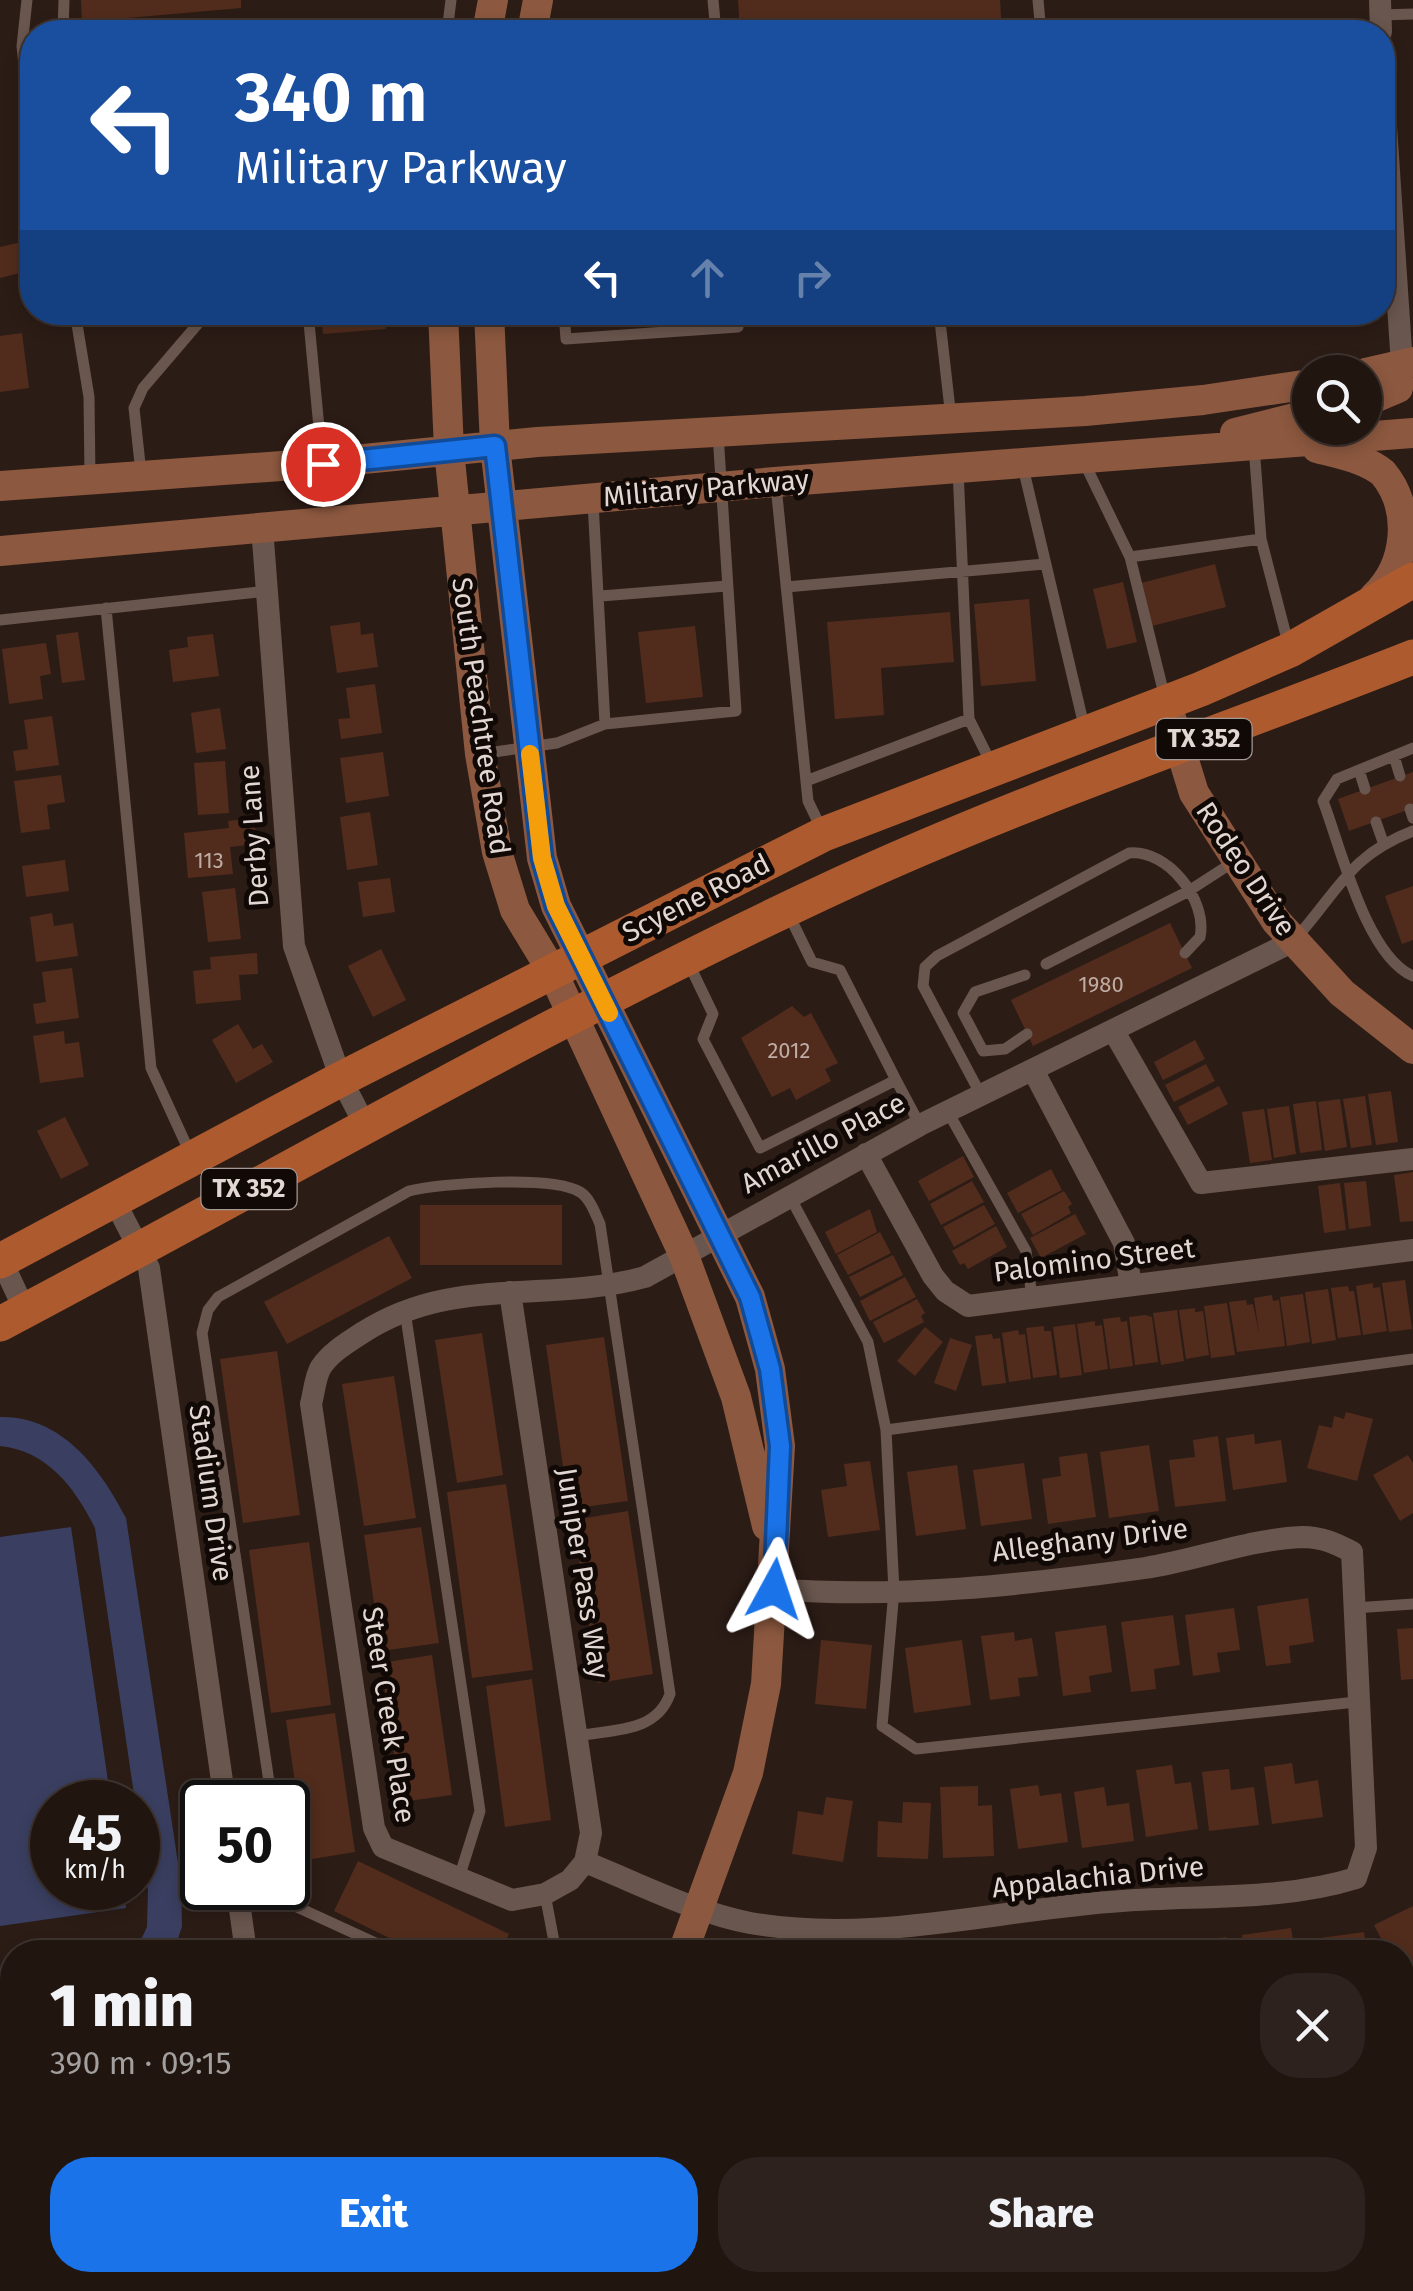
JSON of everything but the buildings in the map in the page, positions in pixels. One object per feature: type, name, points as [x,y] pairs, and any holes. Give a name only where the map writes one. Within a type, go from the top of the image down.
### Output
[{"type":"main road","name":"South Peachtree Road","points":[[444,325],[449,450],[480,754],[497,852],[514,910],[552,971],[588,1012],[720,1232],[750,1297],[770,1369],[780,1446],[766,1684],[748,1773],[688,1940]]},
{"type":"main road","name":"South Peachtree Road","points":[[490,325],[495,446],[542,858],[556,906],[583,954],[588,1012]]},
{"type":"main road","points":[[1382,369],[1408,364]]},
{"type":"main road","points":[[1382,395],[1398,388],[1408,364]]},
{"type":"main road","name":"Military Parkway","points":[[0,486],[141,473],[323,464],[495,446],[952,421],[1203,400],[1292,387]]},
{"type":"main road","points":[[952,421],[958,469]]},
{"type":"main road","points":[[1254,435],[1292,421]]},
{"type":"main road","points":[[1382,435],[1413,433]]},
{"type":"main road","points":[[1254,435],[1292,442]]},
{"type":"main road","name":"Military Parkway","points":[[0,550],[720,486],[1084,461],[1189,449],[1254,435]]},
{"type":"main road","points":[[1304,445],[1364,462],[1383,473],[1403,502],[1408,520],[1402,564],[1356,614]]},
{"type":"main road","name":"Scyene Road","points":[[0,1260],[341,1079],[824,834],[1290,650],[1413,580]]},
{"type":"main road","name":"Scyene Road","points":[[13,1318],[366,1127],[786,910],[994,819],[1413,658]]},
{"type":"main road","name":"Rodeo Drive","points":[[1166,702],[1194,793],[1234,860],[1294,940],[1342,993],[1413,1049]]},
{"type":"main road","points":[[588,1012],[736,1397],[774,1579]]},
{"type":"street","points":[[1395,216],[1408,364]]},
{"type":"street","name":"Derby Lane","points":[[262,527],[294,946],[341,1079],[366,1127]]},
{"type":"street","name":"Amarillo Place","points":[[319,1370],[334,1351],[404,1311],[442,1296],[610,1286],[646,1277],[720,1232],[920,1125],[1294,940]]},
{"type":"street","points":[[1113,1030],[1201,1183],[1413,1159]]},
{"type":"street","points":[[1033,1070],[1124,1243],[1131,1285]]},
{"type":"street","name":"Palomino Street","points":[[866,1154],[945,1292],[968,1306],[1413,1250]]},
{"type":"street","name":"Stadium Drive","points":[[114,1200],[149,1268],[222,1780]]},
{"type":"street","points":[[0,1260],[13,1318]]},
{"type":"street","name":"Juniper Pass Way","points":[[510,1292],[592,1833],[585,1862]]},
{"type":"street","name":"Steer Creek Place","points":[[319,1370],[311,1404],[374,1828],[383,1846],[512,1900],[544,1894]]},
{"type":"street","name":"Alleghany Drive","points":[[774,1579],[834,1594],[894,1591],[1147,1568],[1300,1537],[1327,1539],[1352,1552],[1354,1608]]},
{"type":"street","name":"Appalachia Drive","points":[[585,1862],[702,1909],[749,1922],[813,1929],[918,1927],[1116,1901],[1322,1889],[1356,1878],[1366,1848],[1354,1608]]},
{"type":"street","points":[[544,1894],[570,1880],[585,1862]]},
{"type":"street","points":[[240,1910],[244,1940]]},
{"type":"lane","points":[[1381,16],[1413,14]]},
{"type":"lane","points":[[78,325],[89,397],[90,477]]},
{"type":"lane","points":[[141,473],[134,408],[143,388],[197,325]]},
{"type":"lane","points":[[309,325],[323,464]]},
{"type":"lane","points":[[565,325],[566,339],[738,325]]},
{"type":"lane","points":[[941,325],[952,421]]},
{"type":"lane","points":[[480,754],[556,743],[605,724],[736,712],[718,434]]},
{"type":"lane","points":[[1254,435],[1261,539],[1290,650]]},
{"type":"lane","points":[[1084,461],[1130,557],[1166,702]]},
{"type":"lane","points":[[1022,465],[1085,730]]},
{"type":"lane","points":[[958,469],[963,502],[961,574],[969,718],[992,766]]},
{"type":"lane","points":[[775,482],[808,801],[824,834]]},
{"type":"lane","points":[[592,498],[605,724]]},
{"type":"lane","points":[[1130,557],[1261,539]]},
{"type":"lane","points":[[786,587],[1045,564]]},
{"type":"lane","points":[[600,596],[727,586]]},
{"type":"lane","points":[[0,620],[268,591]]},
{"type":"lane","points":[[106,608],[151,1068],[192,1158]]},
{"type":"lane","points":[[806,780],[969,718]]},
{"type":"lane","points":[[1413,748],[1337,779],[1323,801],[1370,928],[1392,964],[1413,976]]},
{"type":"lane","points":[[1394,756],[1400,776]]},
{"type":"lane","points":[[1359,770],[1366,789]]},
{"type":"lane","points":[[1376,822],[1383,842]]},
{"type":"lane","points":[[1294,940],[1330,899],[1348,868],[1383,842],[1413,831]]},
{"type":"lane","points":[[980,1095],[923,986],[925,968],[938,956],[1130,853],[1147,851],[1169,865],[1200,911],[1202,926],[1194,947],[1184,953]]},
{"type":"lane","points":[[1046,964],[1187,892],[1234,860]]},
{"type":"lane","points":[[786,910],[812,962],[840,970],[920,1125]]},
{"type":"lane","points":[[688,960],[713,1014],[702,1039],[760,1148],[896,1080]]},
{"type":"lane","points":[[1025,975],[974,992],[963,1013],[983,1051],[993,1054],[1027,1034]]},
{"type":"lane","points":[[948,1112],[1026,1252],[1032,1298]]},
{"type":"lane","points":[[269,1780],[202,1333],[208,1310],[218,1297],[409,1191],[440,1183],[566,1184],[585,1194],[600,1224],[670,1694],[663,1713],[652,1723],[577,1736]]},
{"type":"lane","points":[[789,1195],[868,1342],[886,1430],[894,1591],[893,1644],[882,1726],[916,1749],[1356,1702]]},
{"type":"lane","points":[[404,1311],[480,1810],[459,1878]]},
{"type":"lane","points":[[886,1430],[1413,1360]]},
{"type":"lane","points":[[1354,1608],[1413,1604]]},
{"type":"lane","points":[[544,1894],[554,1940]]},
{"type":"lane","points":[[304,1910],[369,1940]]},
{"type":"lane","points":[[808,1940],[813,1929]]},
{"type":"shaded area","points":[[0,1417],[42,1425],[60,1435],[91,1464],[126,1518],[180,1876],[182,1926],[178,1940],[141,1940],[147,1927],[147,1910],[160,1910],[160,1780],[132,1780],[95,1528],[58,1474],[17,1449],[0,1446]]},
{"type":"shaded area","points":[[71,1527],[108,1780],[30,1780],[30,1910],[112,1910],[0,1926],[0,1537]]},
{"type":"slow traffic","points":[[530,754],[542,858],[556,906],[609,1013]]},
{"type":"route","points":[[323,464],[495,446],[542,858],[556,906],[750,1297],[770,1369],[780,1446],[774,1589]]}]
